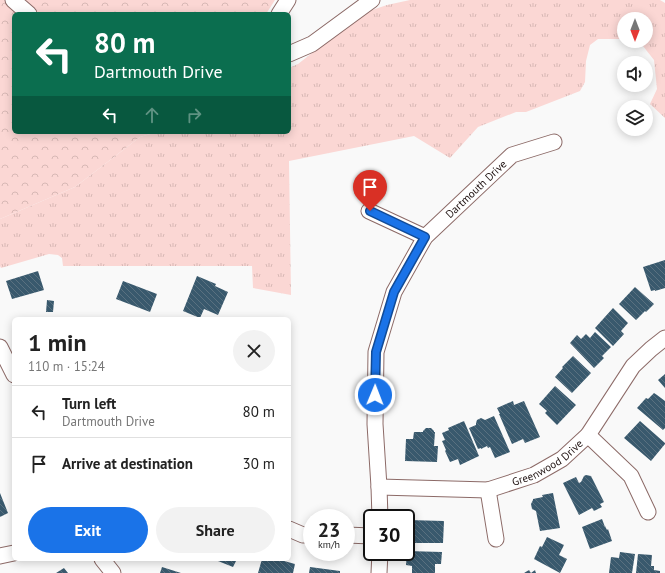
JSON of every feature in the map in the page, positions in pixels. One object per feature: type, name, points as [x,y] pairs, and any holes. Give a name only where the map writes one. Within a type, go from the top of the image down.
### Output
[{"type":"street","points":[[13,0],[28,12]]},
{"type":"street","points":[[280,12],[288,0]]},
{"type":"street","points":[[291,52],[312,44],[372,0]]},
{"type":"street","name":"Dartmouth Drive","points":[[380,509],[375,424],[376,352],[394,292],[425,237],[512,155],[554,142]]},
{"type":"street","points":[[370,211],[425,237]]},
{"type":"street","name":"Greenwood Drive","points":[[379,487],[488,490],[540,472],[562,459],[588,435],[633,366],[665,338]]},
{"type":"street","points":[[0,347],[12,371]]},
{"type":"street","points":[[588,435],[631,476],[648,512]]},
{"type":"street","points":[[488,490],[496,539]]},
{"type":"street","points":[[291,529],[303,535]]},
{"type":"street","points":[[0,556],[12,553]]},
{"type":"street","points":[[104,561],[113,573]]},
{"type":"street","points":[[379,573],[380,561]]},
{"type":"green space","points":[[0,0],[275,0],[267,12],[12,12],[12,134],[150,134],[140,137],[75,187],[0,219]]},
{"type":"green space","points":[[410,0],[660,0],[665,3],[665,118],[653,107],[652,100],[657,89],[654,60],[653,56],[651,56],[645,48],[653,48],[653,12],[617,12],[617,39],[598,39],[590,45],[586,61],[585,82],[580,91],[526,112],[516,112],[478,127],[450,158],[414,136],[289,161],[291,295],[253,288],[252,266],[63,266],[62,258],[58,255],[49,254],[1,268],[0,219],[75,187],[140,137],[150,134],[291,134],[291,67],[298,64],[357,18],[372,10]]},
{"type":"building","points":[[665,260],[665,288],[651,291],[643,267]]},
{"type":"building","points":[[38,271],[44,290],[12,299],[6,281]]},
{"type":"building","points":[[197,276],[216,284],[215,286],[228,292],[218,315],[204,309],[200,317],[183,311]]},
{"type":"building","points":[[123,281],[157,294],[150,312],[116,299]]},
{"type":"building","points":[[635,287],[654,304],[636,320],[619,304]]},
{"type":"building","points":[[47,300],[54,301],[53,312],[46,312]]},
{"type":"building","points":[[613,308],[628,323],[621,331],[624,334],[613,346],[595,328]]},
{"type":"building","points":[[595,332],[611,347],[602,356],[604,358],[594,368],[570,343],[577,335],[581,339],[586,334],[590,338]]},
{"type":"building","points":[[573,356],[591,373],[572,393],[555,377]]},
{"type":"building","points":[[665,374],[665,388],[658,380]]},
{"type":"building","points":[[555,386],[576,405],[557,425],[545,413],[547,411],[539,404]]},
{"type":"building","points":[[654,393],[665,401],[665,428],[663,430],[637,408],[646,398],[648,399]]},
{"type":"building","points":[[513,401],[514,405],[524,401],[540,437],[525,443],[523,439],[512,444],[497,408]]},
{"type":"building","points":[[494,416],[510,452],[495,458],[490,447],[488,448],[487,446],[478,449],[469,428],[476,425],[477,420],[481,418],[485,420]]},
{"type":"building","points":[[464,421],[479,456],[460,465],[458,459],[450,462],[442,441],[445,440],[442,433],[449,430],[448,428]]},
{"type":"building","points":[[640,421],[665,443],[651,461],[624,438]]},
{"type":"building","points":[[426,428],[431,428],[435,432],[434,446],[438,446],[437,462],[405,461],[406,439],[413,439],[414,432],[423,432]]},
{"type":"building","points":[[586,475],[591,476],[604,502],[600,504],[602,507],[594,511],[592,508],[579,515],[563,483],[576,477],[579,483]]},
{"type":"building","points":[[0,493],[8,513],[0,517]]},
{"type":"building","points":[[553,493],[560,528],[540,531],[536,511],[532,509],[531,504],[533,499],[543,497],[542,495]]},
{"type":"building","points":[[602,519],[605,527],[607,530],[608,529],[612,541],[590,549],[582,527]]},
{"type":"building","points":[[415,520],[444,521],[443,543],[415,543]]},
{"type":"building","points":[[547,537],[564,545],[559,555],[567,559],[560,573],[534,559],[540,546],[542,547]]},
{"type":"building","points":[[415,551],[442,552],[441,564],[435,564],[435,573],[412,573],[412,566],[406,565],[406,561],[415,561]]},
{"type":"building","points":[[620,552],[635,554],[632,573],[609,573],[611,557],[619,558]]},
{"type":"building","points":[[638,554],[652,555],[651,566],[654,566],[654,570],[660,571],[660,573],[636,573]]},
{"type":"building","points":[[218,561],[236,561],[233,567]]},
{"type":"building","points":[[261,561],[284,561],[295,564],[293,573],[258,573]]},
{"type":"building","points":[[162,567],[181,573],[160,573]]},
{"type":"building","points":[[310,567],[340,571],[340,573],[309,573]]},
{"type":"building","points":[[64,568],[68,573],[56,573]]},
{"type":"building","points":[[529,570],[531,573],[524,573]]},
{"type":"route","points":[[370,211],[425,237],[394,292],[376,352],[375,395]]}]
